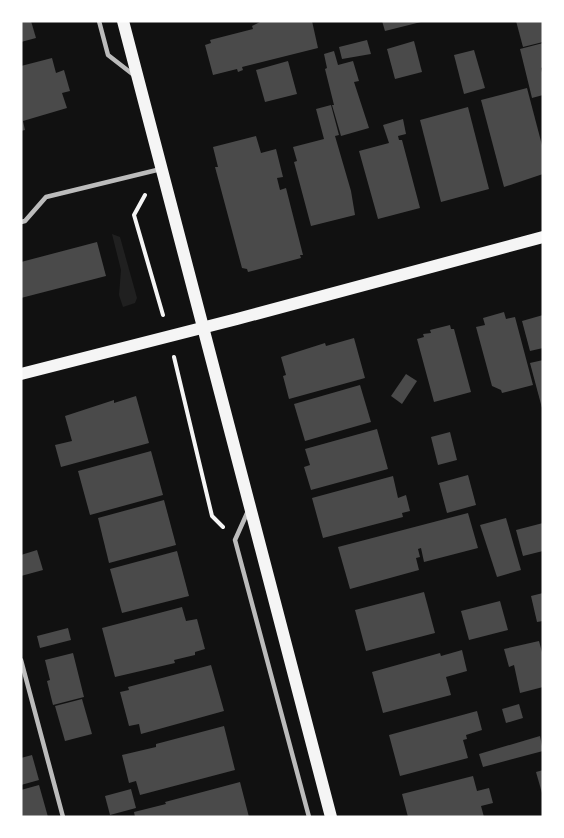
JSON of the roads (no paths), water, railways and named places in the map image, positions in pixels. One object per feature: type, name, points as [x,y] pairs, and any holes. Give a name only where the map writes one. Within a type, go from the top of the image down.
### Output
[{"type":"main road","points":[[123,21],[331,817]]},
{"type":"main road","points":[[21,374],[543,237]]},
{"type":"lane","points":[[99,21],[108,55],[138,78]]},
{"type":"lane","points":[[21,222],[26,221],[46,197],[161,169]]},
{"type":"lane","points":[[250,507],[236,540],[309,817]]},
{"type":"lane","points":[[21,660],[63,817]]}]
